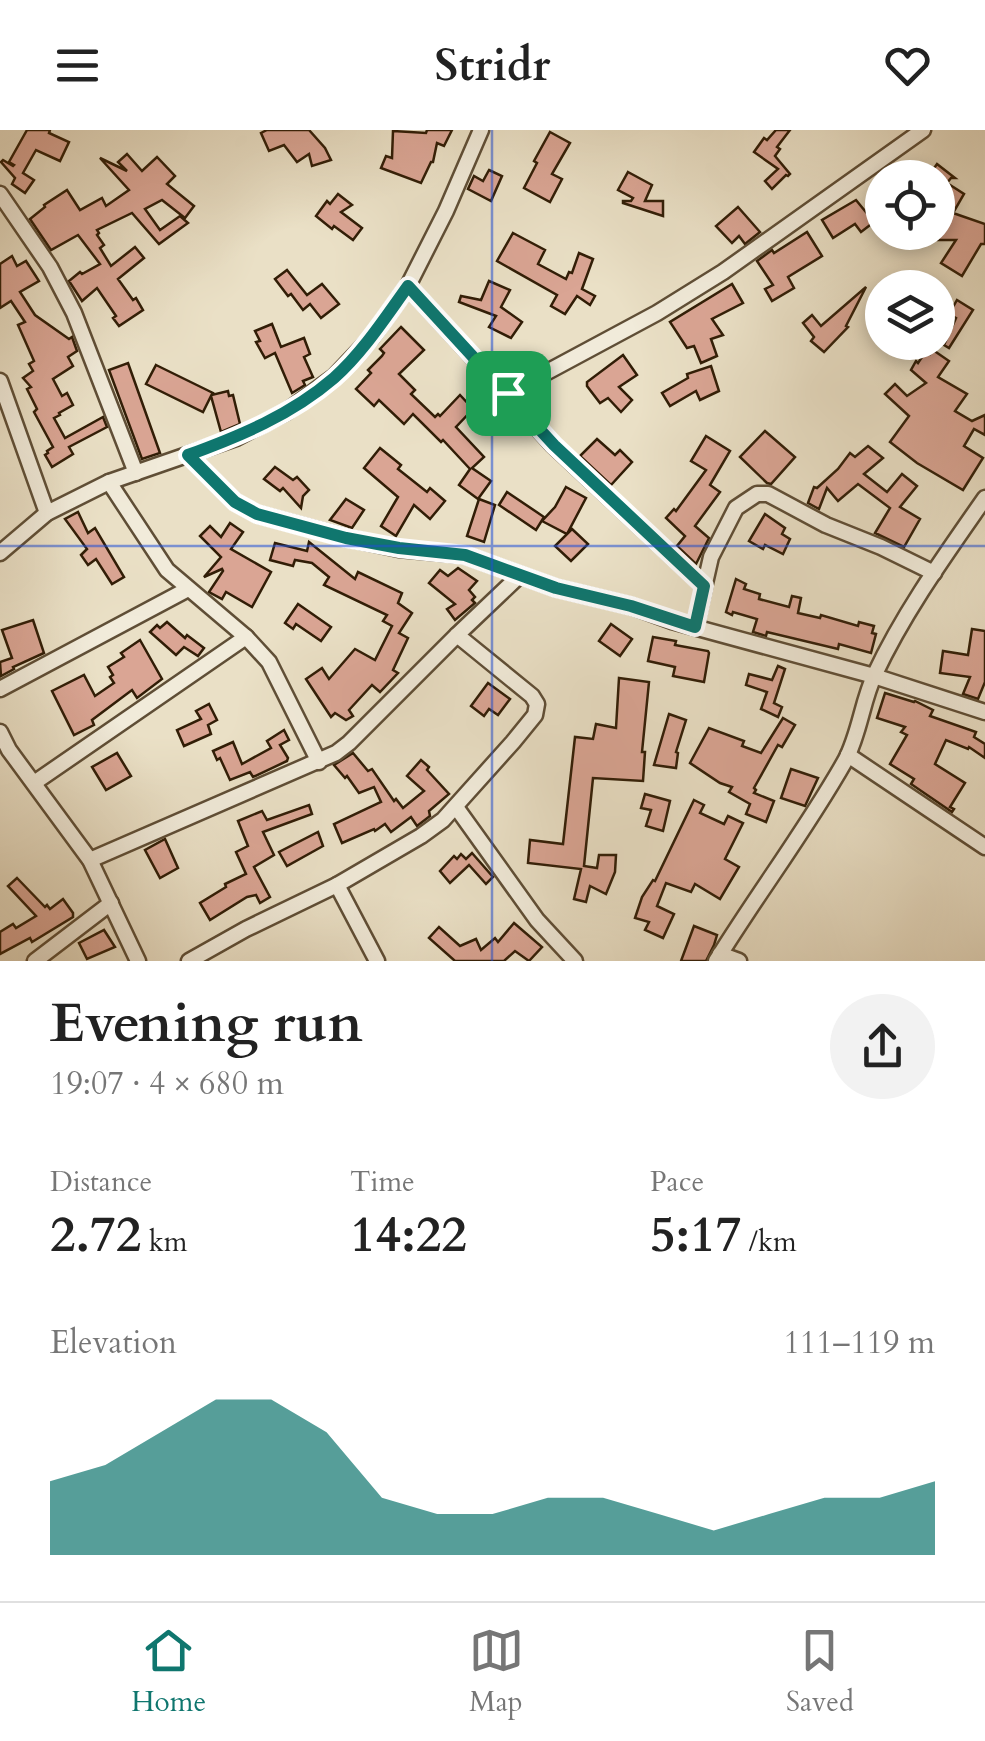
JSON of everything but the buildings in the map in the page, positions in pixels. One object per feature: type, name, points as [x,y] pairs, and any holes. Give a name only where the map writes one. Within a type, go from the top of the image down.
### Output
[{"type":"street","points":[[0,553],[47,513],[109,482],[236,438],[286,412],[334,378],[371,338],[408,286],[446,212],[480,130]]},
{"type":"street","points":[[508,393],[723,272],[923,130]]},
{"type":"street","points":[[0,194],[50,267],[74,312],[136,473]]},
{"type":"street","points":[[408,286],[554,445],[704,586]]},
{"type":"street","points":[[0,381],[47,513]]},
{"type":"street","points":[[188,455],[235,502],[257,514],[346,538],[465,555],[556,588],[874,676],[985,712]]},
{"type":"street","points":[[109,482],[160,562],[246,637],[268,662],[318,762]]},
{"type":"street","points":[[695,627],[711,558],[736,508],[757,494],[768,494],[826,525],[934,573]]},
{"type":"street","points":[[738,961],[718,958],[827,792],[848,755],[874,676],[934,573],[985,498]]},
{"type":"street","points":[[90,860],[318,762],[349,743],[519,576]]},
{"type":"street","points":[[0,688],[188,588]]},
{"type":"street","points":[[189,961],[337,885],[444,820],[535,714],[537,704],[532,696],[457,636]]},
{"type":"street","points":[[34,783],[246,637]]},
{"type":"street","points":[[0,732],[90,860],[138,961]]},
{"type":"street","points":[[848,755],[985,847]]},
{"type":"street","points":[[456,807],[537,920],[575,961]]},
{"type":"street","points":[[337,885],[377,961]]},
{"type":"street","points":[[35,961],[111,903]]},
{"type":"route","points":[[408,286],[508,393],[554,445],[704,586],[695,627],[556,588],[465,555],[346,538],[257,514],[235,502],[188,455],[236,438],[286,412],[334,378],[371,338],[408,286]]}]
